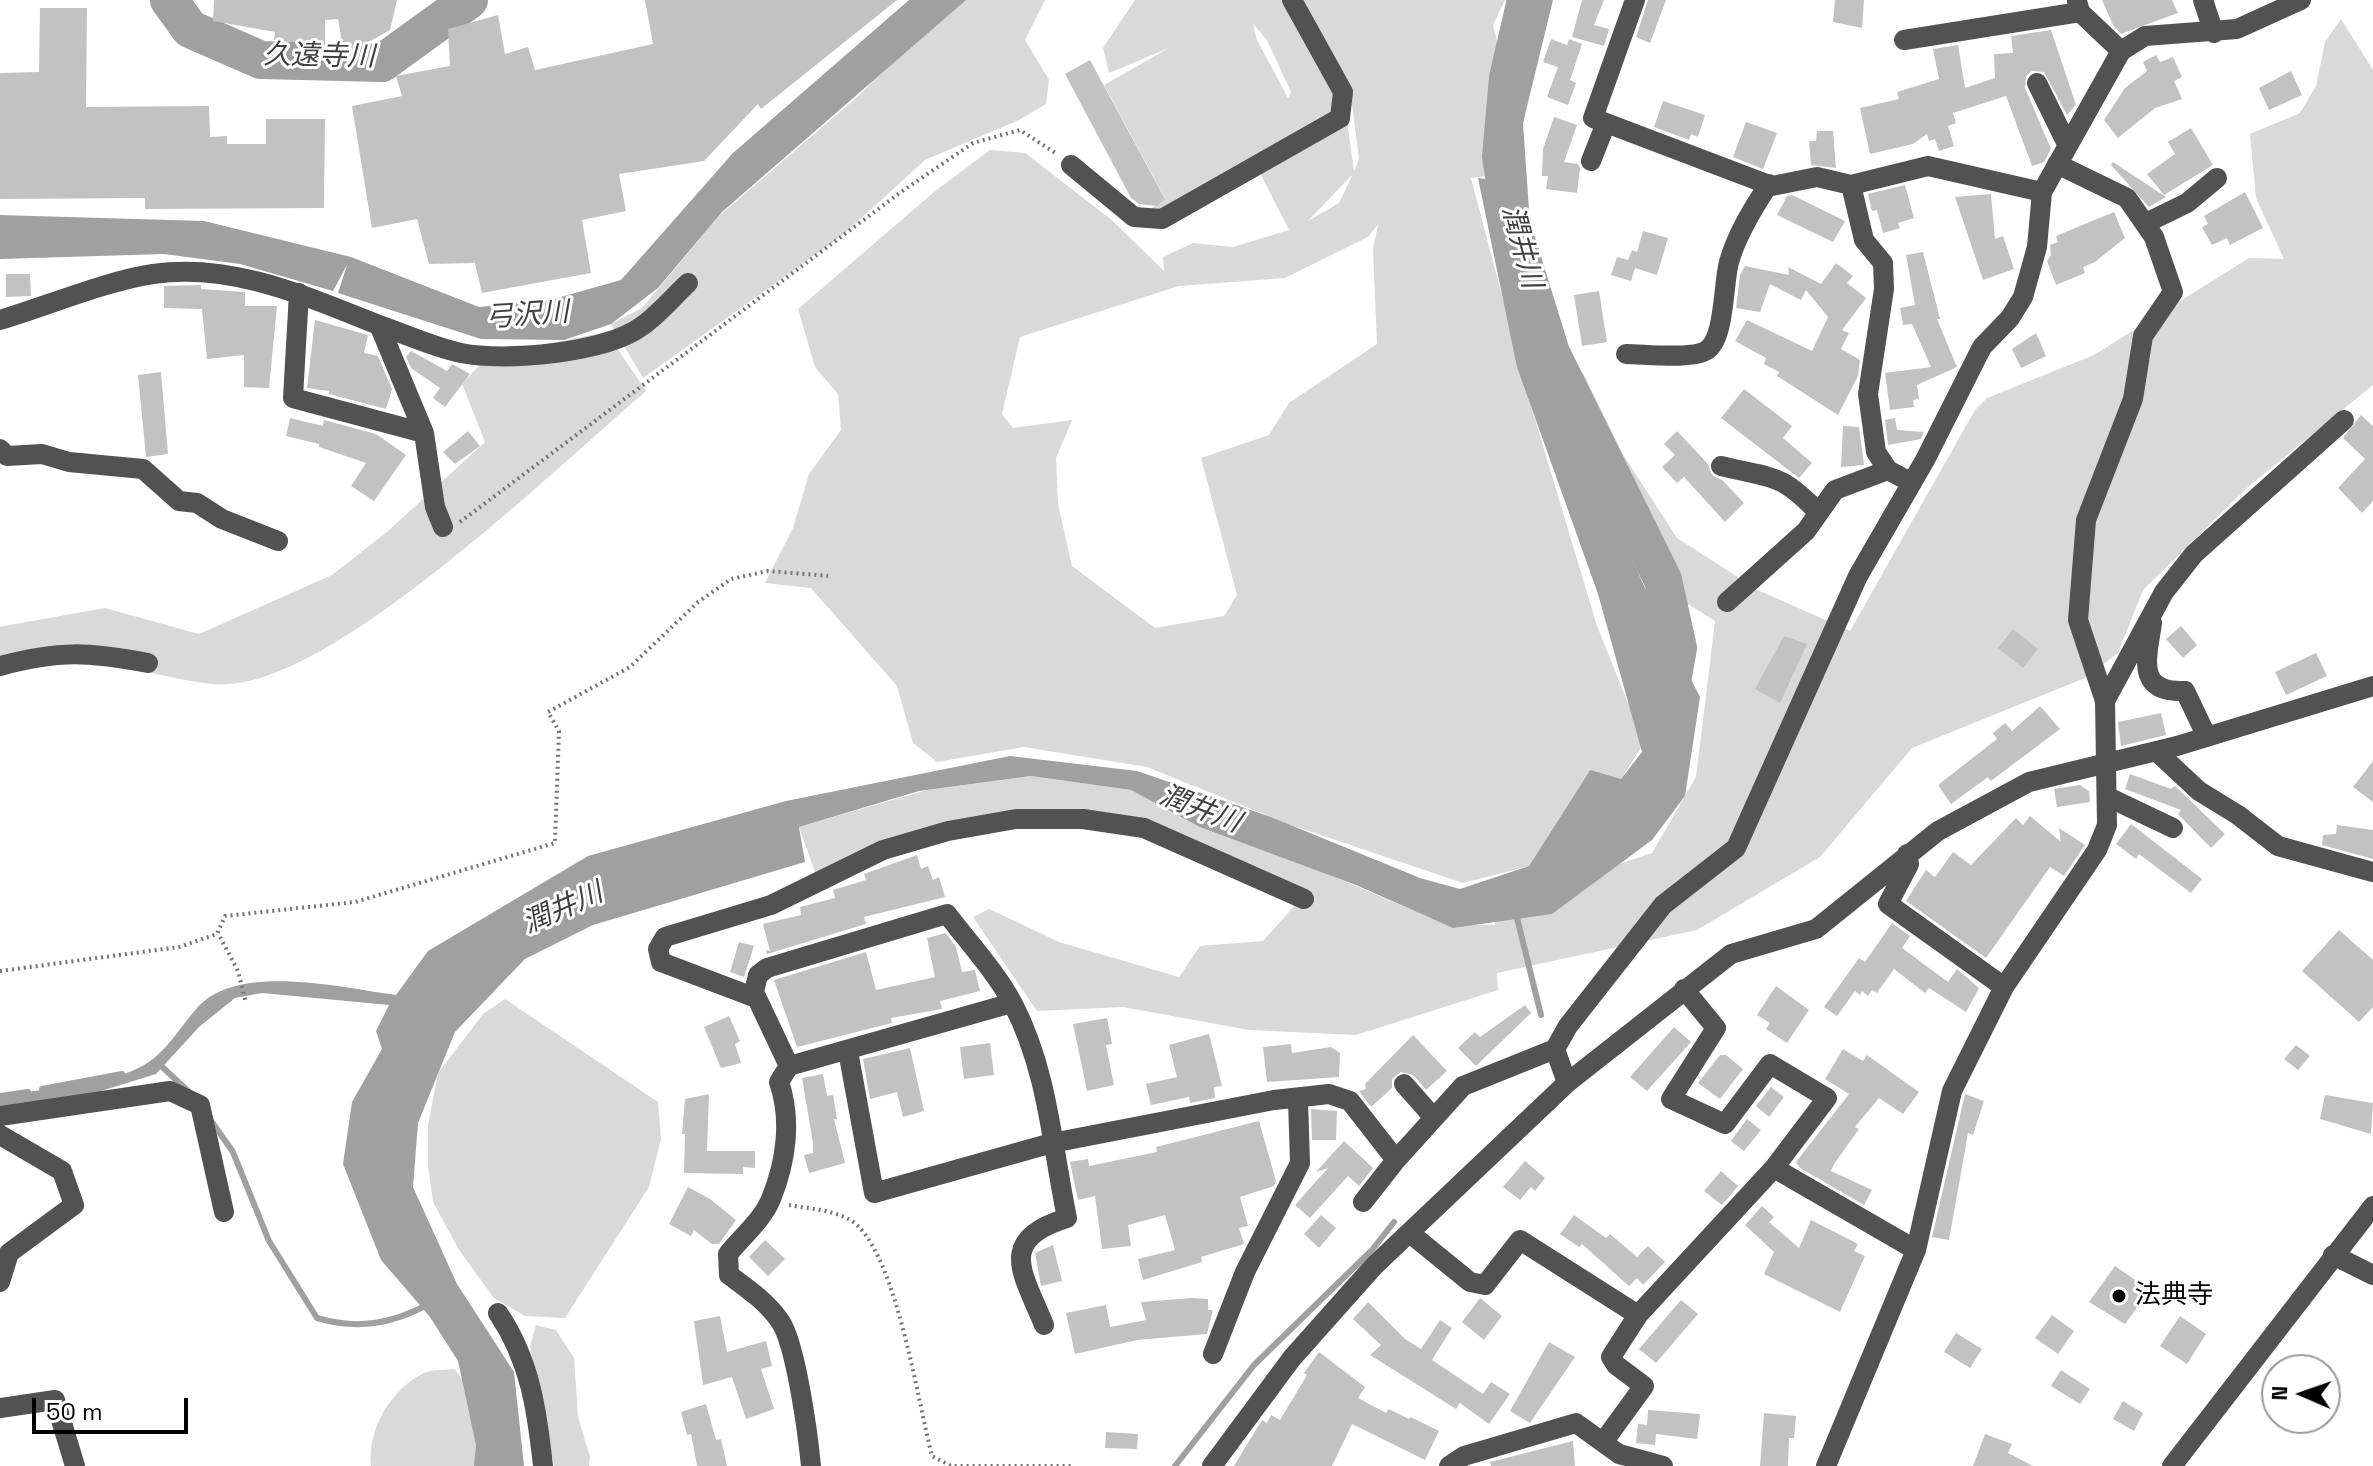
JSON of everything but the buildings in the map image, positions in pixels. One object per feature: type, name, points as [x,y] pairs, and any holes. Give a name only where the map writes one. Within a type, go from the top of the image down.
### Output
[{"type":"street","points":[[1071,165],[1134,217],[1162,219],[1340,118],[1343,92],[1292,0]]},
{"type":"street","points":[[1635,0],[1593,118],[1769,184],[1817,177],[1851,185],[1928,166],[2042,192]]},
{"type":"street","points":[[2203,0],[2214,33]]},
{"type":"street","points":[[1363,1202],[1396,1160],[1463,1086],[1555,1049],[1568,1026],[1663,905],[1736,848],[1858,576],[1912,483],[1982,347],[2010,318],[2023,297],[2037,247],[2042,192],[2121,51],[2145,36],[2237,29],[2301,0]]},
{"type":"street","points":[[1904,40],[2078,6],[2121,51]]},
{"type":"street","points":[[2037,83],[2068,146]]},
{"type":"street","points":[[1591,161],[1606,123]]},
{"type":"street","points":[[2057,164],[2127,198],[2146,223],[2173,292],[2143,336],[2133,399],[2086,520],[2078,620],[2105,701]]},
{"type":"street","points":[[2146,223],[2187,203],[2217,178]]},
{"type":"street","points":[[1626,354],[1694,355],[1717,341],[1729,262],[1739,236],[1769,184]]},
{"type":"street","points":[[1851,185],[1864,240],[1883,263],[1884,289],[1868,394],[1876,452],[1888,470],[1912,483]]},
{"type":"street","points":[[0,320],[151,274],[183,271],[236,276],[299,293],[461,353],[488,356],[567,349],[616,340],[642,326],[688,283]]},
{"type":"street","points":[[299,293],[293,398],[424,433]]},
{"type":"street","points":[[379,325],[424,433],[435,507],[443,527]]},
{"type":"street","points":[[1826,1466],[1916,1250],[1952,1091],[2004,987],[2097,850],[2107,825],[2105,701],[2164,592],[2194,554],[2344,420]]},
{"type":"street","points":[[0,449],[7,456],[42,454],[69,462],[143,469],[179,501],[197,503],[222,519],[278,541]]},
{"type":"street","points":[[1721,466],[1768,474],[1792,485],[1819,513]]},
{"type":"street","points":[[1727,602],[1806,531],[1835,490],[1888,470]]},
{"type":"street","points":[[2153,611],[2146,670],[2153,684],[2167,692],[2185,691],[2207,737]]},
{"type":"street","points":[[0,666],[64,652],[92,653],[148,663]]},
{"type":"street","points":[[1212,1466],[1292,1358],[1374,1266],[1567,1083],[1731,954],[1816,929],[1938,831],[2029,782],[2207,737],[2373,686]]},
{"type":"street","points":[[2156,751],[2199,791],[2238,815],[2278,846],[2373,872]]},
{"type":"street","points":[[2108,797],[2173,828]]},
{"type":"street","points":[[756,998],[661,962],[658,949],[665,937],[771,905],[883,850],[948,831],[1016,819],[1083,819],[1144,828],[1304,899]]},
{"type":"street","points":[[1907,854],[1909,864],[1888,904],[2004,987]]},
{"type":"street","points":[[789,1066],[756,998],[754,992],[758,975],[767,968],[947,914],[1012,1003],[1037,1062],[1052,1123],[1052,1143],[1067,1218],[1039,1227],[1023,1245],[1019,1264],[1044,1325]]},
{"type":"street","points":[[1604,1441],[1644,1386],[1616,1365],[1611,1357],[1638,1315],[1774,1168],[1827,1098],[1770,1064],[1725,1124],[1671,1099],[1716,1028],[1684,989]]},
{"type":"street","points":[[811,1466],[807,1421],[782,1323],[762,1300],[729,1275],[728,1254],[770,1201],[786,1141],[788,1109],[779,1082],[789,1066],[1012,1003]]},
{"type":"street","points":[[1555,1049],[1567,1083]]},
{"type":"street","points":[[848,1051],[874,1193],[1052,1143],[1274,1100],[1298,1100],[1329,1094],[1350,1101],[1396,1160]]},
{"type":"street","points":[[1404,1084],[1434,1118]]},
{"type":"street","points":[[0,1116],[170,1091],[200,1105],[224,1212]]},
{"type":"street","points":[[1213,1354],[1245,1272],[1300,1163],[1298,1100]]},
{"type":"street","points":[[0,1135],[62,1171],[74,1205],[9,1253],[0,1282]]},
{"type":"street","points":[[1774,1168],[1916,1250]]},
{"type":"street","points":[[2172,1466],[2373,1206]]},
{"type":"street","points":[[1411,1234],[1470,1282],[1485,1285],[1520,1240],[1638,1315]]},
{"type":"street","points":[[2333,1255],[2373,1275]]},
{"type":"street","points":[[498,1313],[516,1338],[531,1379],[543,1466]]},
{"type":"street","points":[[0,1408],[55,1400],[75,1466]]},
{"type":"street","points":[[1449,1466],[1464,1456],[1576,1423],[1619,1454],[1663,1466]]},
{"type":"path","points":[[443,527],[451,528],[889,200],[973,143],[1020,130],[1043,142],[1071,165]]},
{"type":"path","points":[[0,971],[179,947],[217,934],[225,916],[355,902],[555,843],[559,731],[548,712],[630,667],[698,602],[731,579],[768,571],[828,576]]},
{"type":"path","points":[[220,937],[239,977],[246,1003]]},
{"type":"path","points":[[770,1201],[834,1214],[857,1225],[885,1267],[932,1456],[951,1466],[1073,1466]]},
{"type":"shaded area","points":[[957,0],[1045,0],[1025,40],[1049,80],[1046,104],[1019,120],[925,160],[844,234],[643,378],[611,324],[642,308],[719,216],[856,98]]},
{"type":"shaded area","points":[[1135,0],[1505,0],[1493,25],[1505,72],[1503,174],[1471,178],[1531,406],[1597,626],[1644,743],[1621,779],[1589,771],[1529,866],[1463,883],[1291,825],[1147,767],[1024,747],[937,762],[913,743],[897,686],[811,588],[765,583],[793,528],[809,474],[841,430],[838,394],[815,367],[798,309],[934,192],[990,150],[1025,153],[1113,221],[1164,271],[1163,257],[1193,243],[1233,247],[1289,230],[1253,159],[1210,202],[1141,217],[1165,198],[1104,85],[1169,48],[1109,73],[1103,48]],"holes":[[[1253,24],[1267,40],[1291,92],[1288,98],[1257,40]],[[1351,96],[1359,159],[1354,171],[1344,99]],[[1351,176],[1339,203],[1308,221]],[[1378,224],[1373,250],[1377,344],[1289,403],[1269,435],[1201,458],[1237,595],[1224,616],[1155,628],[1072,566],[1058,504],[1056,458],[1072,420],[1013,428],[1002,414],[1020,337],[1179,286],[1285,278],[1368,237]]]},
{"type":"shaded area","points":[[2341,19],[2373,70],[2373,385],[2248,487],[2143,590],[2118,653],[2085,678],[1912,748],[1820,857],[1697,930],[1497,973],[1498,990],[1356,1035],[1249,1030],[1123,1007],[1037,1011],[973,917],[989,909],[1059,942],[1179,977],[1200,946],[1263,941],[1297,903],[1163,828],[1031,811],[816,875],[799,827],[927,790],[1031,776],[1131,790],[1447,925],[1495,925],[1494,906],[1652,853],[1696,777],[1715,621],[1627,566],[1533,377],[1555,333],[1584,375],[1622,453],[1677,538],[1758,590],[1850,631],[1975,410],[1987,398],[2094,355],[2249,258],[2284,259],[2256,198],[2250,134],[2300,113],[2316,86],[2325,42]]},
{"type":"shaded area","points":[[606,332],[646,391],[446,564],[386,609],[328,646],[275,673],[229,684],[197,682],[109,667],[0,659],[0,627],[105,608],[199,634],[332,575],[387,532],[485,442],[462,384],[488,356]]},
{"type":"shaded area","points":[[505,999],[658,1102],[661,1139],[649,1187],[565,1318],[525,1316],[494,1298],[459,1250],[433,1202],[428,1166],[428,1125],[438,1073],[483,1014]]},
{"type":"shaded area","points":[[536,1325],[556,1330],[574,1358],[578,1417],[590,1457],[589,1466],[554,1466],[530,1346]]},
{"type":"shaded area","points":[[455,1369],[475,1400],[486,1466],[371,1466],[377,1425],[401,1389],[424,1373]]},
{"type":"water","name":"弓沢川","points":[[909,0],[966,0],[722,212],[658,288],[611,324],[564,340],[481,339],[338,293],[347,265],[333,291],[240,264],[164,254],[0,259],[0,215],[204,221],[351,257],[479,307],[550,300],[621,280],[733,153]]},
{"type":"water","points":[[1515,0],[1553,0],[1523,123],[1539,355],[1650,599],[1700,697],[1685,796],[1652,840],[1552,914],[1453,928],[1356,885],[1200,827],[1131,790],[1031,776],[919,791],[799,827],[805,862],[593,925],[525,959],[455,1032],[418,1123],[413,1187],[457,1284],[514,1372],[524,1466],[474,1466],[476,1445],[458,1361],[430,1317],[381,1260],[343,1164],[352,1102],[382,1049],[376,1031],[389,1005],[262,993],[235,998],[199,1027],[156,1074],[88,1095],[0,1109],[0,1097],[100,1080],[143,1066],[161,1052],[197,1008],[215,994],[238,986],[291,982],[396,995],[428,951],[588,856],[786,801],[1010,756],[1137,771],[1271,817],[1420,878],[1460,889],[1529,866],[1590,770],[1621,779],[1642,752],[1598,594],[1517,367],[1478,178],[1502,181],[1522,257],[1503,38]]},
{"type":"waterway","name":"久遠寺川","points":[[169,0],[190,29],[261,60],[382,63],[469,0]]},
{"type":"waterway","name":"潤井川","points":[[1526,0],[1508,78],[1501,157],[1513,230],[1551,353],[1663,580],[1678,648],[1668,704]]},
{"type":"waterway","points":[[1516,914],[1541,1015]]},
{"type":"waterway","points":[[158,1063],[188,1091]]},
{"type":"waterway","points":[[42,1089],[122,1074]]},
{"type":"waterway","points":[[0,1096],[28,1092]]},
{"type":"waterway","points":[[212,1122],[233,1152],[269,1241],[317,1318],[347,1324],[374,1323],[402,1316],[429,1304]]},
{"type":"waterway","points":[[1175,1466],[1254,1365],[1372,1250],[1394,1222]]},
{"type":"place","name":"法典寺","points":[[2119,1296]]}]
